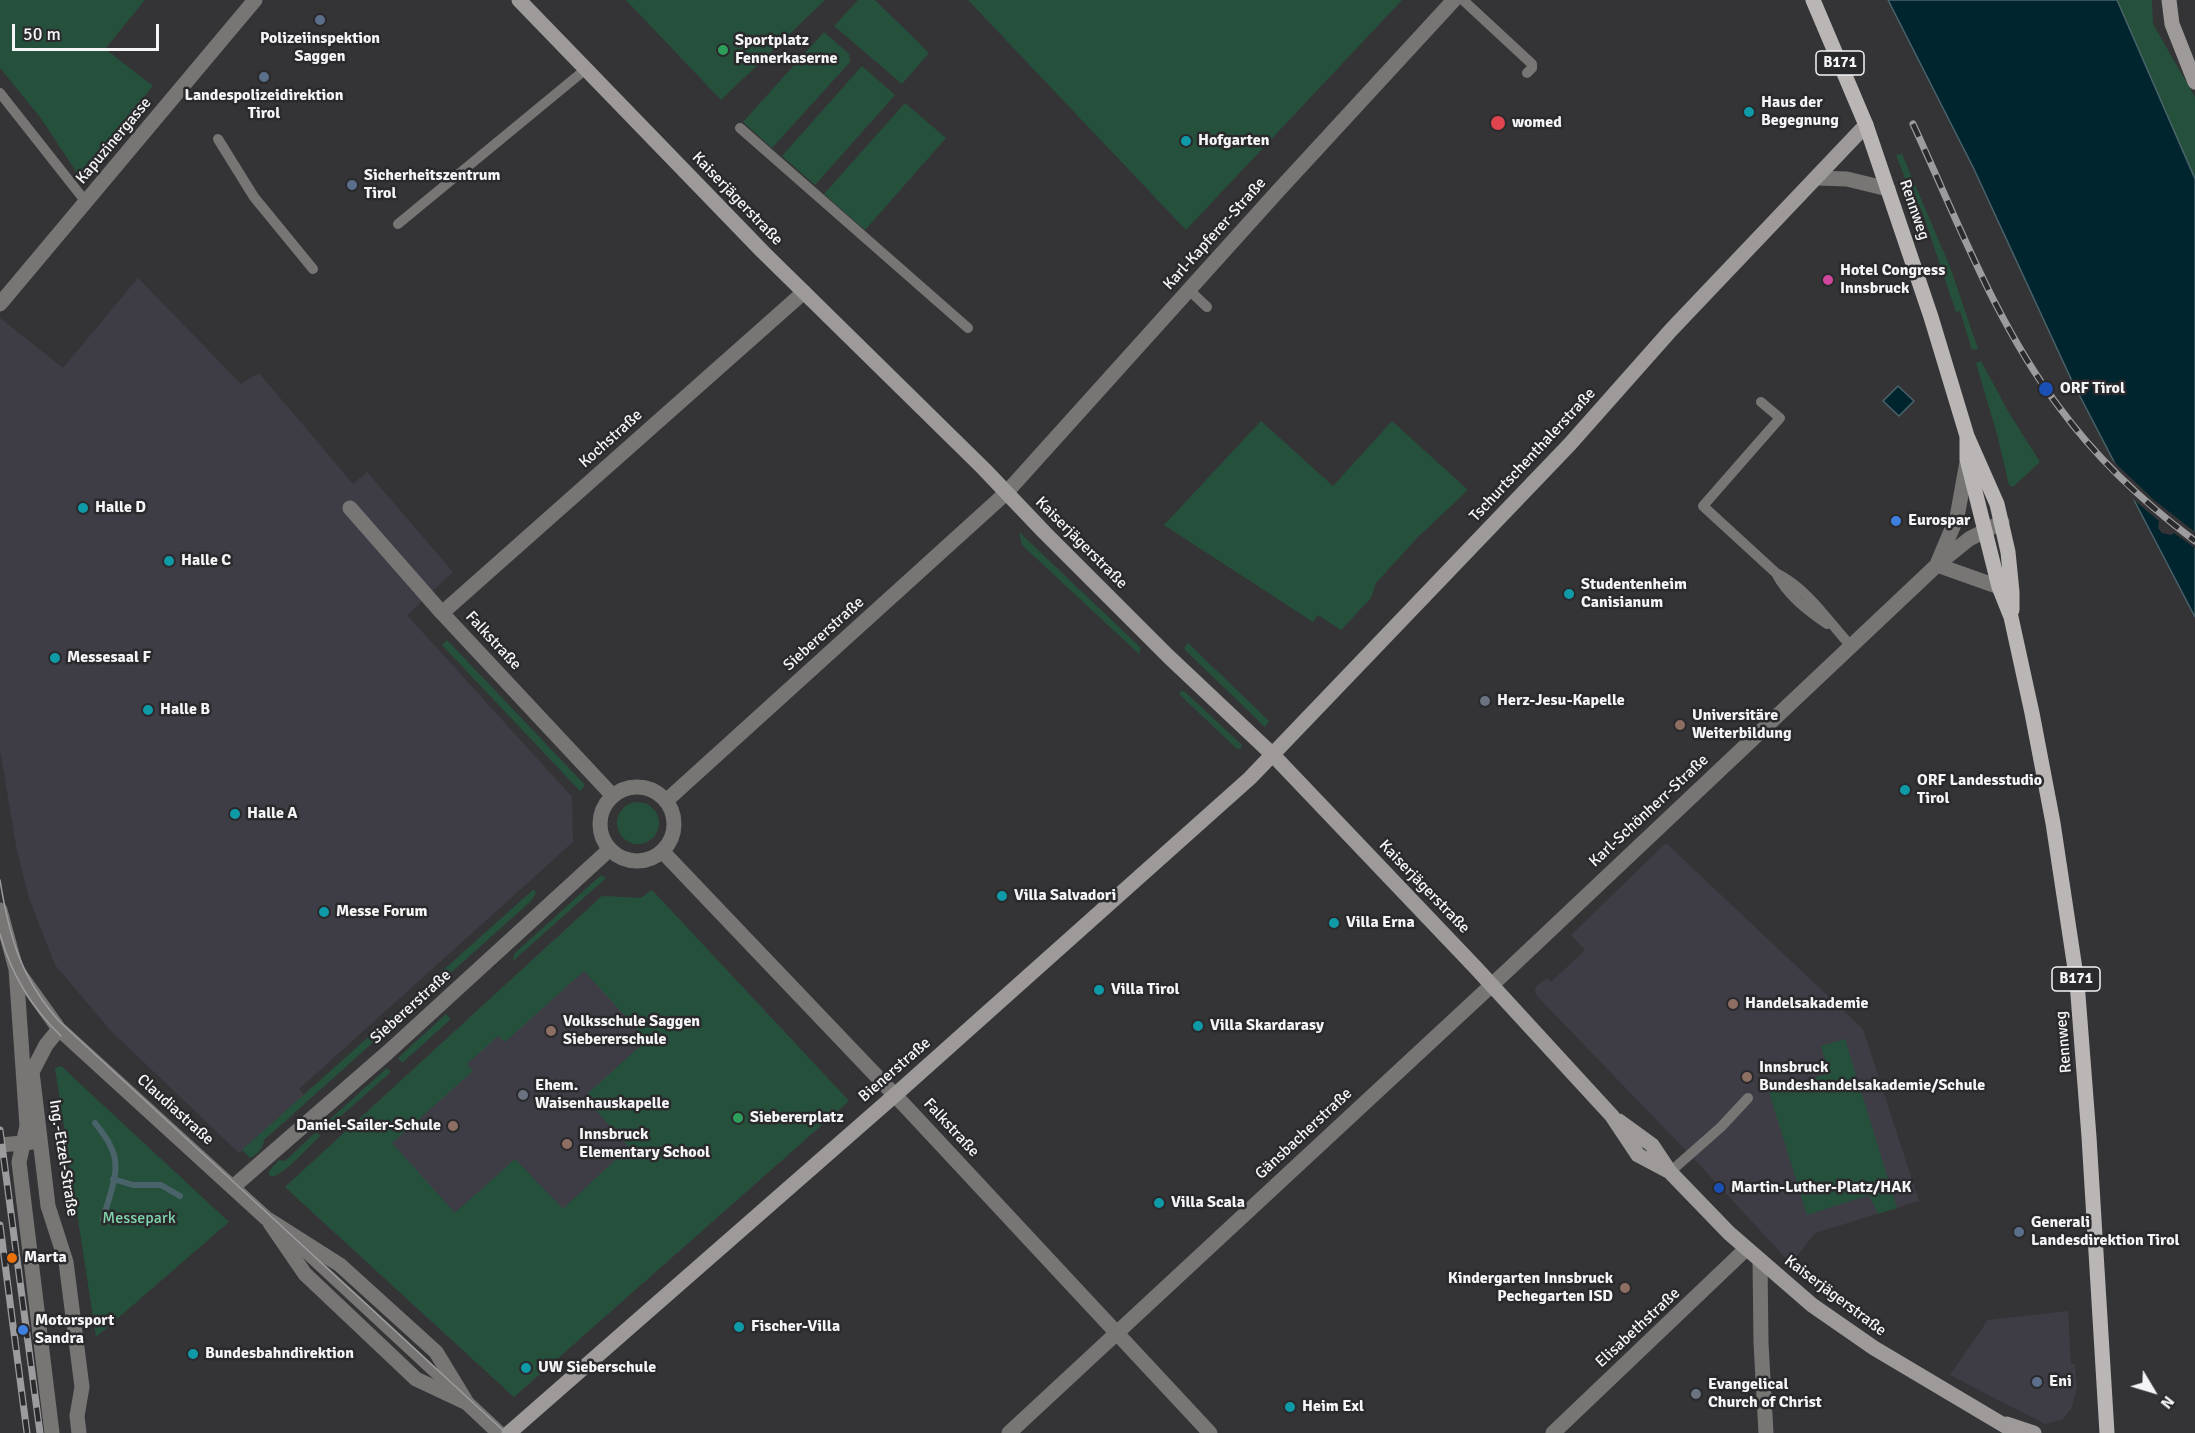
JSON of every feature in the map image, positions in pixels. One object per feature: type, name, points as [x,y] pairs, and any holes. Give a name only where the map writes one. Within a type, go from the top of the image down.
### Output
[{"type":"main road","name":"Rennweg","points":[[1813,0],[1866,125],[1931,317],[1967,436],[1991,488],[2002,522],[2012,592],[2012,617],[2053,823],[2077,982],[2107,1433]]},
{"type":"main road","name":"Rennweg","points":[[1967,436],[1967,459],[1984,531],[1999,586],[2012,617]]},
{"type":"street","name":"Kapuzinergasse","points":[[0,304],[255,0]]},
{"type":"street","name":"Kaiserjägerstraße","points":[[519,0],[804,292],[1161,650],[1273,755],[1492,985],[1612,1116],[1653,1145],[1670,1172],[1746,1249],[1812,1305],[1874,1348],[2016,1433]]},
{"type":"street","name":"Karl-Kapferer-Straße","points":[[1006,493],[1454,0]]},
{"type":"street","points":[[2169,0],[2172,24],[2195,82]]},
{"type":"street","name":"Tschurtschenthalerstraße","points":[[1273,755],[1570,444],[1671,330],[1866,125]]},
{"type":"street","points":[[1817,178],[1846,179],[1888,189]]},
{"type":"street","name":"Kochstraße","points":[[442,613],[804,292]]},
{"type":"street","name":"Karl-Schönherr-Straße","points":[[1937,565],[1957,518],[1967,459]]},
{"type":"street","name":"Siebererstraße","points":[[666,801],[1006,493]]},
{"type":"street","name":"Falkstraße","points":[[350,508],[442,613],[613,796]]},
{"type":"street","name":"Karl-Schönherr-Straße","points":[[1492,985],[1937,565],[1957,547],[2002,522]]},
{"type":"street","points":[[1937,565],[1999,586]]},
{"type":"street","name":"Bienerstraße","points":[[509,1433],[895,1095],[1273,755]]},
{"type":"street","points":[[635,787],[647,788],[658,793],[666,801],[672,811],[674,821],[673,833],[662,851],[652,858],[641,861],[619,856],[610,849],[601,828],[606,805],[613,796],[635,787]]},
{"type":"street","name":"Siebererstraße","points":[[233,1187],[387,1053],[610,849]]},
{"type":"street","name":"Falkstraße","points":[[662,851],[895,1095],[1210,1433]]},
{"type":"street","points":[[0,910],[16,969],[27,1126],[19,1162],[52,1433]]},
{"type":"street","points":[[16,969],[59,1029]]},
{"type":"street","name":"Gänsbacherstraße","points":[[1010,1433],[1492,985]]},
{"type":"street","name":"Claudiastraße","points":[[59,1029],[266,1218],[338,1263],[428,1344],[467,1403],[499,1433]]},
{"type":"street","name":"Ing.-Etzel-Straße","points":[[59,1029],[46,1045],[32,1072],[48,1206],[72,1262],[80,1317],[82,1387],[77,1416],[79,1433]]},
{"type":"street","points":[[0,1145],[40,1141]]},
{"type":"street","name":"Claudiastraße","points":[[266,1218],[305,1274],[416,1379],[467,1403]]},
{"type":"street","name":"Elisabethstraße","points":[[1553,1433],[1746,1249]]},
{"type":"street","points":[[1760,1262],[1761,1343],[1766,1433]]},
{"type":"street","name":"Kaiserjägerstraße","points":[[1999,1421],[2034,1433]]},
{"type":"lane","points":[[1463,0],[1532,64],[1532,68],[1527,73]]},
{"type":"lane","points":[[398,224],[585,69]]},
{"type":"lane","points":[[0,93],[87,202]]},
{"type":"lane","points":[[740,128],[968,328]]},
{"type":"lane","points":[[218,139],[254,197],[313,269]]},
{"type":"lane","points":[[1189,290],[1207,307]]},
{"type":"lane","points":[[1761,402],[1780,418],[1703,507],[1776,573],[1789,580],[1816,604],[1851,646]]},
{"type":"lane","points":[[1670,1172],[1721,1127],[1748,1098]]},
{"type":"shaded area","points":[[138,278],[241,384],[259,373],[353,484],[367,472],[453,572],[407,615],[572,797],[573,842],[299,1089],[304,1095],[239,1153],[111,1031],[55,965],[29,898],[17,851],[0,749],[0,318],[63,368]]},
{"type":"shaded area","name":"Innsbruck Bundeshandelsakademie/Schule","points":[[1666,843],[1863,1029],[1919,1201],[1815,1233],[1791,1264],[1697,1162],[1537,996],[1535,991],[1536,987],[1547,978],[1551,982],[1585,950],[1571,935]]},
{"type":"shaded area","name":"Innsbruck Elementary School","points":[[652,890],[849,1101],[514,1397],[285,1187],[602,896],[641,898]]},
{"type":"shaded area","points":[[2068,1311],[2071,1364],[2075,1364],[2077,1388],[2071,1409],[2062,1420],[2045,1424],[1950,1375],[1988,1320]]},
{"type":"green space","points":[[0,0],[145,0],[105,49],[153,86],[79,176],[40,117],[0,68]]},
{"type":"green space","name":"Sportplatz Fennerkaserne","points":[[626,0],[825,0],[721,100]]},
{"type":"green space","points":[[858,0],[875,0],[929,53],[902,84],[834,26]]},
{"type":"green space","name":"Hofgarten","points":[[968,0],[1402,0],[1186,230]]},
{"type":"green space","points":[[2117,0],[2152,0],[2153,24],[2195,97],[2195,179]]},
{"type":"green space","points":[[824,32],[849,54],[850,62],[772,148],[743,122]]},
{"type":"green space","points":[[862,66],[895,95],[815,185],[782,156]]},
{"type":"green space","points":[[905,103],[946,138],[865,230],[824,194]]},
{"type":"green space","points":[[1902,154],[1950,267],[1978,349],[1972,350],[1960,311],[1956,312],[1924,217],[1911,194],[1896,155]]},
{"type":"green space","points":[[1981,361],[2008,411],[2040,462],[2013,487],[2009,485],[1976,363]]},
{"type":"green space","points":[[1261,421],[1333,486],[1392,421],[1468,490],[1418,537],[1376,583],[1371,598],[1341,630],[1318,615],[1313,622],[1164,525]]},
{"type":"green space","points":[[1043,506],[1111,570],[1106,575],[1037,508]]},
{"type":"green space","points":[[1019,532],[1141,648],[1139,654],[1022,545]]},
{"type":"green space","points":[[447,640],[585,785],[580,791],[442,645]]},
{"type":"green space","points":[[1188,643],[1269,721],[1265,727],[1185,650]]},
{"type":"green space","points":[[1181,691],[1185,692],[1241,744],[1240,749],[1236,748],[1179,694]]},
{"type":"green space","points":[[638,802],[653,808],[659,823],[653,838],[638,844],[623,838],[617,823],[623,808]]},
{"type":"green space","points":[[601,875],[606,878],[513,961],[514,954]]},
{"type":"green space","points":[[534,889],[536,893],[531,901],[264,1140],[257,1153],[250,1158],[242,1150]]},
{"type":"green space","name":"Innsbruck Elementary School","points":[[652,890],[849,1101],[514,1397],[285,1187],[602,896],[641,898]],"holes":[[[584,971],[647,1040],[584,1097],[629,1147],[563,1209],[515,1159],[455,1213],[392,1143],[473,1071],[467,1064],[498,1036],[505,1042]]]},
{"type":"green space","points":[[446,1014],[451,1019],[402,1063],[398,1058]]},
{"type":"green space","points":[[1845,1039],[1897,1208],[1878,1214],[1869,1195],[1807,1215],[1769,1092],[1829,1073],[1821,1046]]},
{"type":"green space","name":"Messepark","points":[[61,1066],[229,1222],[96,1337],[55,1068]]},
{"type":"green space","points":[[387,1068],[391,1072],[332,1124],[329,1120]]},
{"type":"green space","points":[[316,1132],[320,1136],[290,1165],[272,1177],[269,1175],[269,1171],[279,1160],[285,1161]]},
{"type":"water","points":[[1888,0],[2117,0],[2195,179],[2195,617],[2072,381],[1973,167]]},
{"type":"water","points":[[1898,386],[1914,401],[1899,416],[1883,401]]},
{"type":"pier","points":[[2108,456],[2154,500],[2195,532],[2195,548],[2174,533],[2171,535],[2162,533],[2158,528],[2159,521],[2129,496]]},
{"type":"waterway","points":[[95,1123],[110,1145],[116,1167],[103,1220]]},
{"type":"waterway","points":[[113,1179],[133,1185],[161,1185],[180,1196]]},
{"type":"tram line","points":[[0,880],[13,938],[26,973],[35,990],[60,1022],[506,1433]]},
{"type":"tram line","points":[[0,934],[10,963],[23,989],[31,1002],[61,1036]]},
{"type":"railway","points":[[1913,124],[1979,270],[2036,375],[2074,426],[2105,462],[2157,511],[2195,541]]},
{"type":"railway","points":[[0,1130],[40,1433]]},
{"type":"railway","points":[[0,1225],[27,1433]]},
{"type":"place","name":"Polizeiinspektion Saggen","points":[[320,20]]},
{"type":"place","name":"Sportplatz Fennerkaserne","points":[[723,50]]},
{"type":"place","name":"Landespolizeidirektion Tirol","points":[[264,77]]},
{"type":"place","name":"Haus der Begegnung","points":[[1749,112]]},
{"type":"place","name":"womed","points":[[1498,123]]},
{"type":"place","name":"Hofgarten","points":[[1186,141]]},
{"type":"place","name":"Sicherheitszentrum Tirol","points":[[352,185]]},
{"type":"place","name":"Hotel Congress Innsbruck","points":[[1828,280]]},
{"type":"place","name":"ORF Tirol","points":[[2046,389]]},
{"type":"place","name":"Halle D","points":[[83,508]]},
{"type":"place","name":"Eurospar","points":[[1896,521]]},
{"type":"place","name":"Halle C","points":[[169,561]]},
{"type":"place","name":"Studentenheim Canisianum","points":[[1569,594]]},
{"type":"place","name":"Messesaal F","points":[[55,658]]},
{"type":"place","name":"Herz-Jesu-Kapelle","points":[[1485,701]]},
{"type":"place","name":"Halle B","points":[[148,710]]},
{"type":"place","name":"Universitäre Weiterbildung","points":[[1680,725]]},
{"type":"place","name":"ORF Landesstudio Tirol","points":[[1905,790]]},
{"type":"place","name":"Halle A","points":[[235,814]]},
{"type":"place","name":"Villa Salvadori","points":[[1002,896]]},
{"type":"place","name":"Messe Forum","points":[[324,912]]},
{"type":"place","name":"Villa Erna","points":[[1334,923]]},
{"type":"place","name":"Villa Tirol","points":[[1099,990]]},
{"type":"place","name":"Handelsakademie","points":[[1733,1004]]},
{"type":"place","name":"Villa Skardarasy","points":[[1198,1026]]},
{"type":"place","name":"Volksschule Saggen Siebererschule","points":[[551,1031]]},
{"type":"place","name":"Innsbruck Bundeshandelsakademie/Schule","points":[[1747,1077]]},
{"type":"place","name":"Ehem. Waisenhauskapelle","points":[[523,1095]]},
{"type":"place","name":"Siebererplatz","points":[[738,1118]]},
{"type":"place","name":"Daniel-Sailer-Schule","points":[[453,1126]]},
{"type":"place","name":"Innsbruck Elementary School","points":[[567,1144]]},
{"type":"place","name":"Martin-Luther-Platz/HAK","points":[[1719,1188]]},
{"type":"place","name":"Villa Scala","points":[[1159,1203]]},
{"type":"place","name":"Generali Landesdirektion Tirol","points":[[2019,1232]]},
{"type":"place","name":"Marta","points":[[12,1258]]},
{"type":"place","name":"Kindergarten Innsbruck Pechegarten ISD","points":[[1625,1288]]},
{"type":"place","name":"Fischer-Villa","points":[[739,1327]]},
{"type":"place","name":"Motorsport Sandra","points":[[23,1330]]},
{"type":"place","name":"Bundesbahndirektion","points":[[193,1354]]},
{"type":"place","name":"UW Sieberschule","points":[[526,1368]]},
{"type":"place","name":"Eni","points":[[2037,1382]]},
{"type":"place","name":"Evangelical Church of Christ","points":[[1696,1394]]},
{"type":"place","name":"Heim Exl","points":[[1290,1407]]}]
